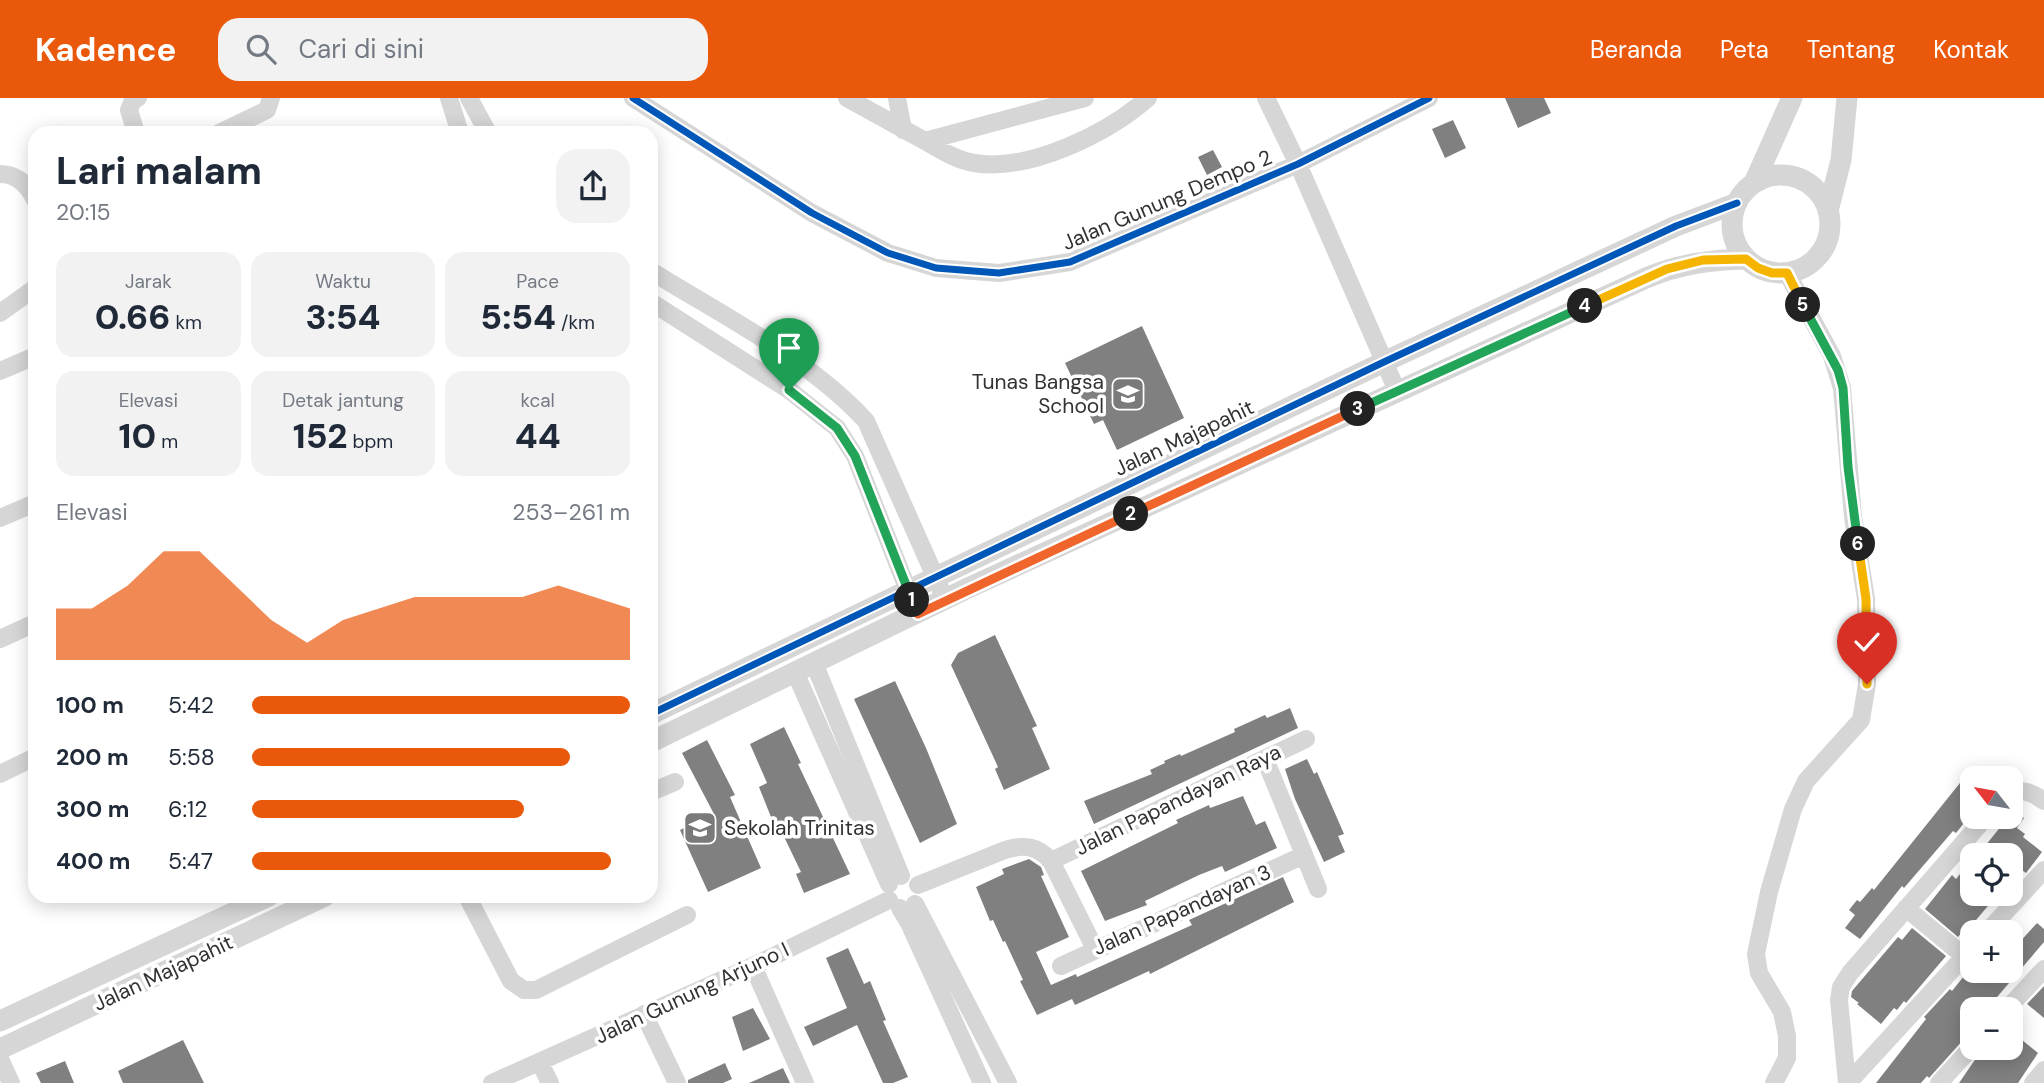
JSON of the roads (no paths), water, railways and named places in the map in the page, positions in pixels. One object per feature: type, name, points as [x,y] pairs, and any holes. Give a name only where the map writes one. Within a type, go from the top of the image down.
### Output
[{"type":"street","points":[[134,126],[130,110],[133,100],[138,98]]},
{"type":"street","points":[[234,126],[267,110],[271,98]]},
{"type":"street","points":[[449,98],[457,126]]},
{"type":"street","points":[[469,98],[484,126]]},
{"type":"street","name":"Jalan Gunung Dempo 2","points":[[633,98],[812,213],[888,253],[936,268],[999,273],[1070,262],[1298,164],[1429,98]]},
{"type":"street","points":[[846,98],[949,155],[972,163],[990,164],[1021,162],[1081,141],[1121,120],[1148,98]]},
{"type":"street","points":[[897,98],[903,130]]},
{"type":"street","points":[[925,141],[1085,98]]},
{"type":"street","points":[[1266,98],[1298,164],[1397,391]]},
{"type":"street","points":[[1754,183],[1783,175],[1798,178],[1812,185],[1822,197],[1828,211],[1830,232],[1822,251],[1807,266],[1787,273],[1772,273],[1758,268],[1746,259],[1734,239],[1733,214],[1737,203],[1754,183],[1792,98]]},
{"type":"street","points":[[1828,211],[1841,160],[1847,98]]},
{"type":"street","points":[[0,174],[9,174],[28,187]]},
{"type":"street","name":"Jalan Majapahit","points":[[658,711],[1386,361],[1676,226],[1737,203]]},
{"type":"street","points":[[658,739],[946,600],[1667,269],[1703,260],[1746,259]]},
{"type":"street","points":[[1774,1083],[1784,1067],[1788,1049],[1782,1012],[1759,973],[1756,954],[1766,905],[1793,809],[1806,781],[1861,720],[1868,662],[1866,599],[1853,517],[1843,388],[1832,356],[1787,273]]},
{"type":"street","points":[[658,276],[809,371],[847,401],[866,421],[946,600]]},
{"type":"street","points":[[658,305],[677,288]]},
{"type":"street","points":[[0,313],[28,293]]},
{"type":"street","points":[[658,307],[789,390],[837,428],[855,456],[918,614]]},
{"type":"street","points":[[0,371],[28,359]]},
{"type":"street","points":[[0,518],[28,506]]},
{"type":"street","points":[[0,639],[28,626]]},
{"type":"street","points":[[805,667],[909,923],[982,1083]]},
{"type":"street","name":"Jalan Papandayan Raya","points":[[1051,861],[1306,739]]},
{"type":"street","points":[[1265,759],[1318,889]]},
{"type":"street","points":[[0,774],[28,760]]},
{"type":"street","points":[[658,789],[675,782]]},
{"type":"street","points":[[2023,792],[2034,794],[2044,801]]},
{"type":"street","points":[[1847,1083],[1839,1000],[1841,987],[1850,973],[1975,830]]},
{"type":"street","points":[[899,894],[919,898],[918,885],[1019,846],[1042,851],[1051,861],[1095,949]]},
{"type":"street","name":"Jalan Papandayan 3","points":[[1061,966],[1304,855]]},
{"type":"street","points":[[1998,920],[2044,870]]},
{"type":"street","points":[[899,894],[1009,1083]]},
{"type":"street","name":"Jalan Gunung Arjuno I","points":[[492,1083],[753,966],[899,894]]},
{"type":"street","name":"Jalan Majapahit","points":[[0,1021],[254,903]]},
{"type":"street","name":"Jalan Majapahit","points":[[1,1058],[311,903]]},
{"type":"street","points":[[471,903],[511,981],[524,990],[536,990],[687,915]]},
{"type":"street","points":[[1906,908],[1960,946]]},
{"type":"street","points":[[1847,1083],[1960,961]]},
{"type":"street","points":[[753,966],[805,1083]]},
{"type":"street","points":[[2019,997],[2044,969]]},
{"type":"street","points":[[644,1014],[677,1083]]},
{"type":"street","points":[[1,1058],[11,1083]]},
{"type":"street","points":[[1939,1083],[1960,1060]]},
{"type":"street","points":[[540,1063],[550,1083]]},
{"type":"street","points":[[2033,1083],[2044,1070]]},
{"type":"place","name":"Tunas Bangsa School","points":[[1128,394]]},
{"type":"place","name":"Sekolah Trinitas","points":[[700,828]]}]
